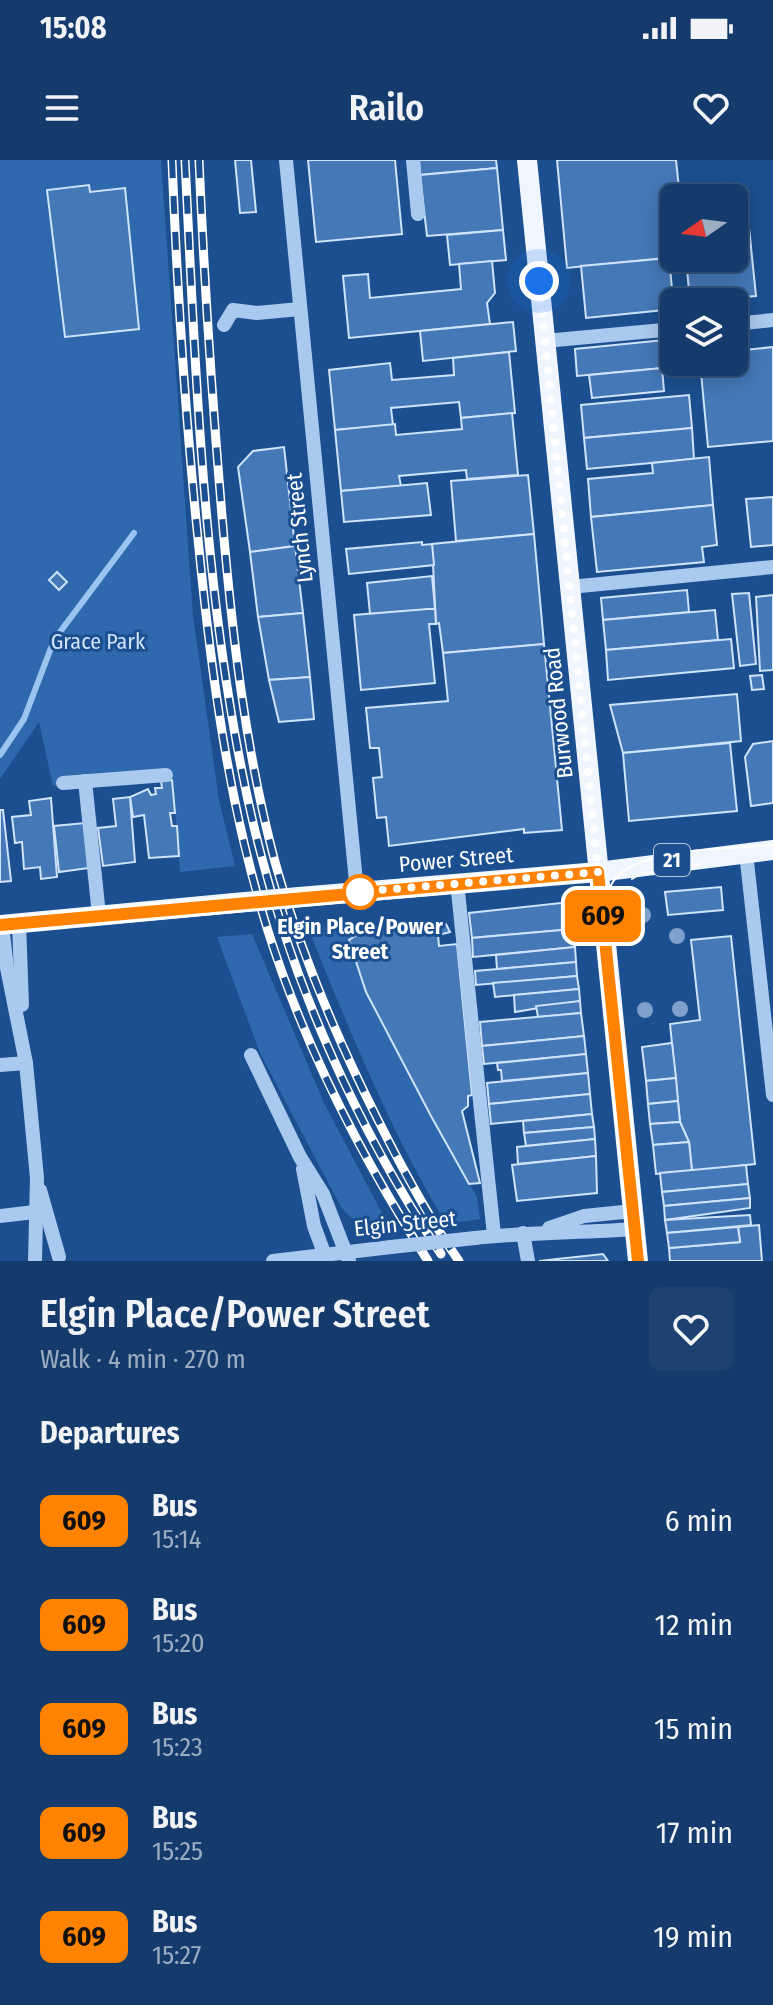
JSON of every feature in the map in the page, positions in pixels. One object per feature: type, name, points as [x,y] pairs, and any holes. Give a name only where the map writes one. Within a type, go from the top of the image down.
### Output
[{"type":"main road","name":"Burwood Road","points":[[527,160],[638,1261]]},
{"type":"main road","name":"Power Street","points":[[7,925],[457,882],[598,872],[773,850]]},
{"type":"street","name":"Lynch Street","points":[[286,160],[357,892]]},
{"type":"street","points":[[413,160],[418,214]]},
{"type":"street","points":[[224,325],[233,310],[257,313],[300,309]]},
{"type":"street","points":[[748,323],[773,320]]},
{"type":"street","points":[[545,341],[660,330]]},
{"type":"street","points":[[570,587],[773,567]]},
{"type":"street","points":[[63,783],[166,775]]},
{"type":"street","points":[[85,781],[99,915]]},
{"type":"street","points":[[746,853],[773,1095]]},
{"type":"street","points":[[457,882],[494,1235]]},
{"type":"street","points":[[7,925],[26,1063],[40,1211],[36,1261]]},
{"type":"street","points":[[251,1055],[300,1157],[323,1194],[347,1256]]},
{"type":"street","points":[[0,1065],[26,1063]]},
{"type":"street","points":[[300,1157],[325,1258]]},
{"type":"street","points":[[0,1216],[40,1211]]},
{"type":"street","points":[[40,1211],[62,1259]]},
{"type":"street","name":"Elgin Street","points":[[273,1261],[347,1256],[391,1247],[523,1233],[584,1216],[634,1220]]},
{"type":"street","points":[[523,1233],[528,1261]]},
{"type":"street","points":[[36,1261],[46,1256],[62,1259]]},
{"type":"green space","name":"Grace Park","points":[[0,160],[161,160],[193,616],[219,800],[235,866],[180,872],[172,774],[53,786],[39,722],[0,779]]},
{"type":"green space","points":[[347,924],[353,935],[349,941],[366,992],[477,1197],[480,1219],[446,1224],[371,1079],[308,928]]},
{"type":"green space","points":[[252,934],[325,1105],[391,1230],[366,1234],[341,1207],[260,1053],[217,937]]},
{"type":"building","points":[[235,160],[251,160],[256,212],[240,213]]},
{"type":"building","points":[[308,160],[395,160],[402,234],[316,242]]},
{"type":"building","points":[[419,160],[496,160],[497,168],[420,175]]},
{"type":"building","points":[[557,160],[676,160],[679,184],[660,184],[660,258],[567,268]]},
{"type":"building","points":[[497,168],[503,230],[427,236],[420,175]]},
{"type":"building","points":[[89,185],[90,192],[125,188],[139,329],[65,337],[47,190]]},
{"type":"building","points":[[748,218],[756,296],[748,297],[748,288],[689,288],[687,272],[748,272]]},
{"type":"building","points":[[503,230],[506,260],[450,265],[447,235]]},
{"type":"building","points":[[660,259],[660,272],[670,272],[672,288],[660,288],[660,310],[586,318],[581,266]]},
{"type":"building","points":[[492,261],[495,293],[487,303],[490,324],[349,338],[343,276],[368,274],[370,298],[461,289],[459,264]]},
{"type":"building","points":[[513,322],[516,351],[423,361],[420,331]]},
{"type":"building","points":[[660,340],[660,368],[577,376],[575,349]]},
{"type":"building","points":[[773,347],[773,441],[708,447],[701,376],[748,376],[748,350]]},
{"type":"building","points":[[509,352],[515,413],[461,418],[459,402],[391,408],[393,425],[335,430],[329,370],[390,363],[392,380],[454,375],[453,358]]},
{"type":"building","points":[[660,368],[664,391],[592,398],[589,375]]},
{"type":"building","points":[[689,395],[692,428],[584,438],[581,405]]},
{"type":"building","points":[[512,413],[518,475],[467,479],[466,470],[399,476],[401,486],[341,491],[335,430],[395,424],[396,435],[462,429],[461,418]]},
{"type":"building","points":[[692,428],[694,459],[587,469],[584,438]]},
{"type":"building","points":[[284,447],[295,546],[250,552],[238,467],[253,451]]},
{"type":"building","points":[[709,457],[713,505],[591,517],[588,479],[653,473],[652,463]]},
{"type":"building","points":[[528,475],[534,534],[456,541],[451,481]]},
{"type":"building","points":[[427,483],[431,515],[344,522],[341,491]]},
{"type":"building","points":[[773,497],[773,545],[751,547],[746,499]]},
{"type":"building","points":[[713,505],[717,545],[702,547],[704,562],[597,572],[591,517]]},
{"type":"building","points":[[534,534],[544,644],[443,653],[439,623],[436,624],[432,544]]},
{"type":"building","points":[[422,542],[422,545],[432,544],[434,565],[349,574],[346,549]]},
{"type":"building","points":[[295,546],[303,613],[258,617],[250,552]]},
{"type":"building","points":[[57,572],[67,582],[59,590],[49,580]]},
{"type":"building","points":[[432,576],[435,609],[370,614],[367,583]]},
{"type":"building","points":[[687,590],[689,612],[603,620],[601,598]]},
{"type":"building","points":[[749,593],[756,664],[740,666],[732,594]]},
{"type":"building","points":[[773,595],[773,670],[760,671],[756,597]]},
{"type":"building","points":[[435,609],[436,624],[429,624],[435,683],[361,690],[354,615]]},
{"type":"building","points":[[715,610],[718,640],[606,650],[603,620]]},
{"type":"building","points":[[303,613],[310,677],[269,680],[258,617]]},
{"type":"building","points":[[731,639],[734,668],[608,680],[606,650]]},
{"type":"building","points":[[544,644],[562,830],[524,833],[524,829],[389,846],[386,817],[377,818],[373,778],[382,777],[379,748],[370,748],[366,708],[448,701],[443,653]]},
{"type":"building","points":[[762,675],[764,689],[752,690],[750,676]]},
{"type":"building","points":[[310,677],[314,719],[279,722],[269,680]]},
{"type":"building","points":[[737,694],[741,741],[623,753],[610,705]]},
{"type":"building","points":[[773,741],[773,803],[751,806],[745,757],[753,744]]},
{"type":"building","points":[[730,743],[737,811],[629,821],[623,753]]},
{"type":"building","points":[[172,780],[175,813],[170,813],[172,826],[177,826],[179,856],[149,858],[144,815],[133,817],[130,797],[148,789],[151,795],[156,794],[155,788],[162,788],[161,781]]},
{"type":"building","points":[[130,797],[135,862],[103,866],[98,828],[116,826],[113,799]]},
{"type":"building","points":[[51,798],[57,877],[41,879],[40,867],[24,869],[22,842],[15,843],[12,817],[31,815],[29,801]]},
{"type":"building","points":[[0,810],[3,810],[11,881],[0,882]]},
{"type":"building","points":[[85,823],[89,868],[59,872],[54,826]]},
{"type":"building","points":[[721,887],[723,910],[668,915],[665,892]]},
{"type":"building","points":[[570,902],[573,929],[472,938],[469,913]]},
{"type":"building","points":[[406,922],[406,927],[413,929],[446,924],[450,932],[438,935],[439,946],[457,944],[472,1095],[468,1096],[468,1106],[462,1111],[480,1183],[469,1184],[431,1116],[366,992],[349,940],[363,931],[363,926]]},
{"type":"building","points":[[573,929],[575,947],[473,957],[472,938]]},
{"type":"building","points":[[731,936],[755,1164],[692,1171],[689,1142],[680,1122],[670,1024],[700,1020],[691,940]]},
{"type":"building","points":[[575,947],[576,962],[497,969],[496,955]]},
{"type":"building","points":[[576,962],[577,976],[476,985],[475,971]]},
{"type":"building","points":[[577,976],[579,989],[495,997],[493,983]]},
{"type":"building","points":[[579,989],[580,1001],[515,1012],[514,995]]},
{"type":"building","points":[[580,1001],[581,1013],[538,1017],[536,1006]]},
{"type":"building","points":[[581,1013],[584,1036],[482,1046],[480,1022]]},
{"type":"building","points":[[584,1036],[586,1054],[484,1064],[482,1046]]},
{"type":"building","points":[[672,1043],[676,1078],[646,1081],[642,1047]]},
{"type":"building","points":[[586,1054],[588,1073],[502,1081],[497,1063]]},
{"type":"building","points":[[588,1073],[590,1094],[489,1104],[487,1083]]},
{"type":"building","points":[[676,1078],[678,1101],[648,1104],[646,1081]]},
{"type":"building","points":[[590,1094],[592,1114],[491,1124],[489,1104]]},
{"type":"building","points":[[678,1101],[680,1122],[650,1124],[648,1104]]},
{"type":"building","points":[[592,1114],[594,1127],[524,1133],[523,1121]]},
{"type":"building","points":[[680,1122],[689,1142],[653,1145],[650,1124]]},
{"type":"building","points":[[594,1127],[595,1139],[526,1146],[524,1133]]},
{"type":"building","points":[[595,1139],[596,1156],[518,1164],[517,1147]]},
{"type":"building","points":[[689,1142],[692,1171],[656,1174],[653,1145]]},
{"type":"building","points":[[596,1156],[597,1193],[517,1201],[512,1165]]},
{"type":"building","points":[[746,1165],[748,1184],[662,1192],[660,1173]]},
{"type":"building","points":[[748,1184],[750,1198],[664,1206],[662,1192]]},
{"type":"building","points":[[750,1198],[750,1208],[665,1220],[664,1206]]},
{"type":"building","points":[[750,1215],[751,1225],[667,1233],[665,1220]]},
{"type":"building","points":[[759,1225],[762,1261],[670,1261],[669,1248],[740,1242],[738,1227]]},
{"type":"building","points":[[738,1227],[740,1242],[669,1248],[667,1233]]},
{"type":"building","points":[[603,1254],[608,1261],[539,1261]]},
{"type":"waterway","points":[[0,755],[24,719],[54,640],[134,533]]},
{"type":"tram line","points":[[633,1261],[601,919],[606,895],[620,874],[652,859],[693,851],[773,845]]},
{"type":"tram line","points":[[632,879],[640,874],[701,864]]},
{"type":"railway","points":[[172,160],[185,397],[203,589],[215,688],[242,834],[268,931],[317,1060],[380,1182],[428,1261]]},
{"type":"railway","points":[[185,160],[199,412],[213,583],[238,750],[255,831],[287,942],[330,1051],[381,1155],[441,1254]]},
{"type":"railway","points":[[199,160],[218,471],[235,647],[255,777],[275,862],[308,961],[363,1089],[406,1174],[459,1261]]},
{"type":"bus line","name":"609","points":[[0,925],[457,882],[598,872],[638,1261]]},
{"type":"place","name":"Elgin Place/Power Street","points":[[360,892]]},
{"type":"route","points":[[360,892],[357,892],[598,872],[539,281]]}]
